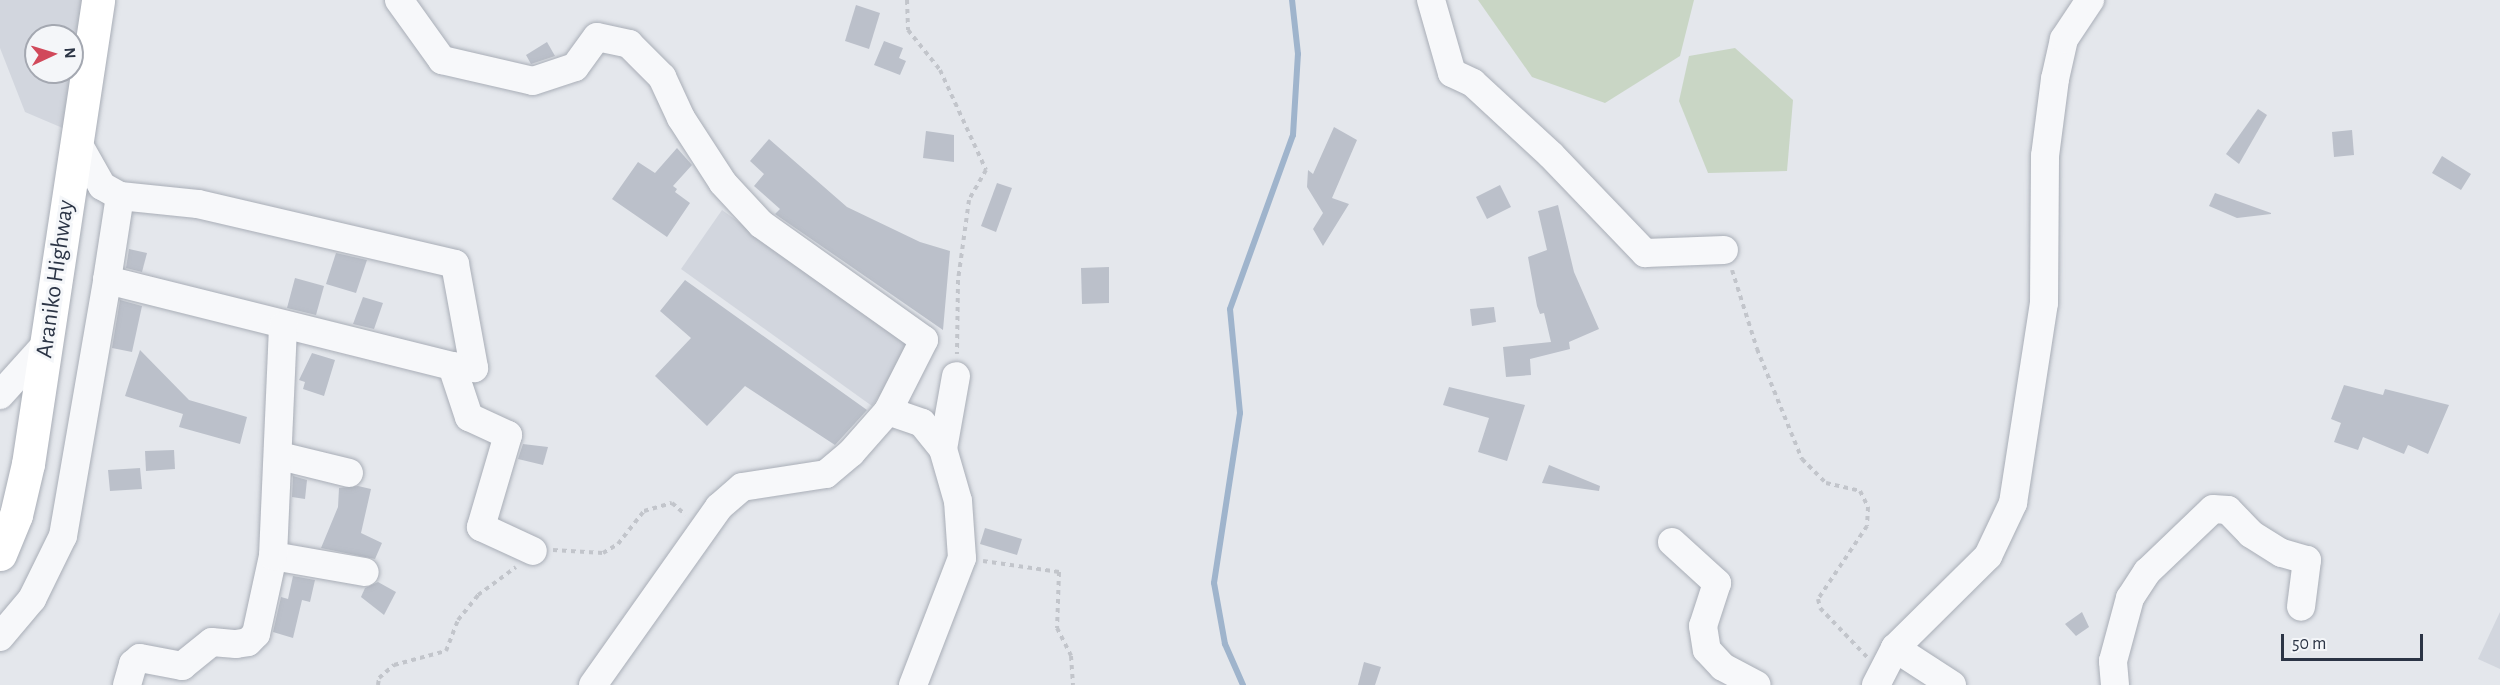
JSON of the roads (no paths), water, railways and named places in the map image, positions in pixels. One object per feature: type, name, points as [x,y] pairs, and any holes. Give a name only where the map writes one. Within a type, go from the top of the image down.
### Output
[{"type":"highway","name":"Araniko Highway","points":[[0,554],[16,515],[26,474],[98,0]]},
{"type":"street","points":[[399,0],[442,60],[533,81],[575,67],[597,37],[629,44],[662,77],[681,118],[723,183],[761,224],[924,340],[888,411],[852,453],[826,474],[742,487],[719,507],[593,685]]},
{"type":"street","points":[[1431,0],[1452,73],[1473,83],[1551,155],[1645,253],[1724,250]]},
{"type":"street","points":[[1852,685],[1884,665],[1988,556],[2013,503],[2044,303],[2045,156],[2055,79],[2064,39],[2090,0]]},
{"type":"street","points":[[76,140],[102,186],[120,196],[198,204],[455,264],[474,368],[452,366],[283,326],[107,280]]},
{"type":"street","points":[[0,637],[32,599],[63,536],[120,196]]},
{"type":"street","points":[[127,685],[133,664],[140,658],[182,666],[212,642],[248,642],[258,627],[273,555],[280,456],[283,326]]},
{"type":"street","points":[[0,395],[47,343]]},
{"type":"street","points":[[452,366],[469,417],[508,435],[481,527],[533,550]]},
{"type":"street","points":[[943,449],[956,376]]},
{"type":"street","points":[[888,411],[922,423],[943,449],[958,501],[962,558],[913,685]]},
{"type":"street","points":[[280,456],[349,473]]},
{"type":"street","points":[[2115,685],[2113,661],[2130,598],[2147,572],[2213,509],[2228,510],[2251,534],[2282,553],[2307,561],[2301,607]]},
{"type":"street","points":[[1672,542],[1717,583],[1703,626],[1707,650],[1723,667],[1758,685]]},
{"type":"street","points":[[273,555],[364,572]]},
{"type":"street","points":[[1884,665],[1952,685]]},
{"type":"waterway","points":[[1243,685],[1225,644],[1214,583],[1240,413],[1230,309],[1293,135],[1298,54],[1292,0]]}]
